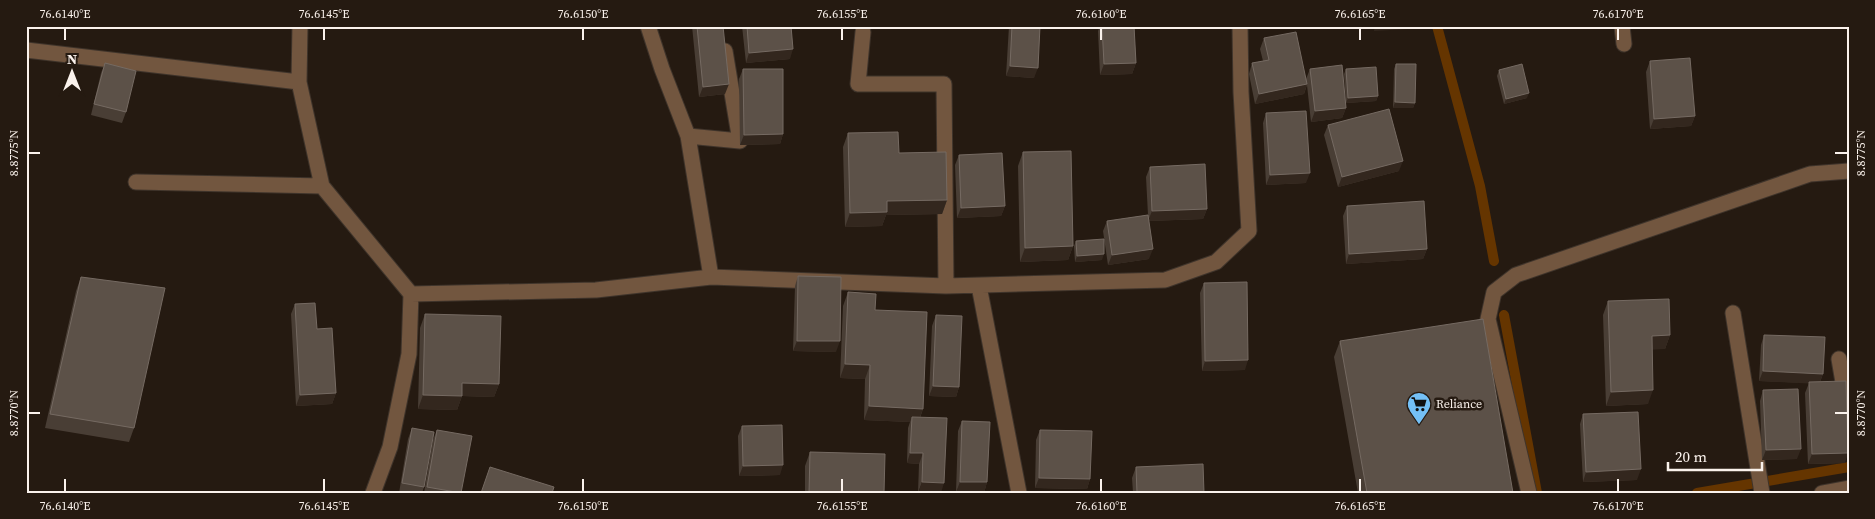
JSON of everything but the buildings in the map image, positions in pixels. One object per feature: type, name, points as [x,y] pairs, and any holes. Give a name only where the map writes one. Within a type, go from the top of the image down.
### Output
[{"type":"street","points":[[300,26],[299,82],[322,186],[411,294],[407,363],[390,447],[373,493]]},
{"type":"street","points":[[648,26],[662,70],[688,136],[711,277]]},
{"type":"street","points":[[411,294],[596,290],[711,277],[946,286],[1165,280],[1216,262],[1249,231],[1240,26]]},
{"type":"street","points":[[1622,26],[1624,44]]},
{"type":"street","points":[[862,32],[858,84],[944,84],[946,286]]},
{"type":"street","points":[[26,50],[299,82]]},
{"type":"street","points":[[688,136],[740,141],[725,51]]},
{"type":"street","points":[[1529,493],[1488,319],[1494,292],[1516,274],[1810,174],[1849,171]]},
{"type":"street","points":[[136,182],[322,186]]},
{"type":"street","points":[[979,286],[1019,493]]},
{"type":"street","points":[[1733,312],[1762,493]]},
{"type":"street","points":[[1839,359],[1849,417]]},
{"type":"street","points":[[1822,493],[1849,488]]},
{"type":"waterway","points":[[1437,26],[1480,186],[1494,261]]},
{"type":"waterway","points":[[1504,315],[1537,493]]},
{"type":"waterway","points":[[1697,493],[1849,467]]},
{"type":"place","name":"Reliance","points":[[1419,425]]}]
